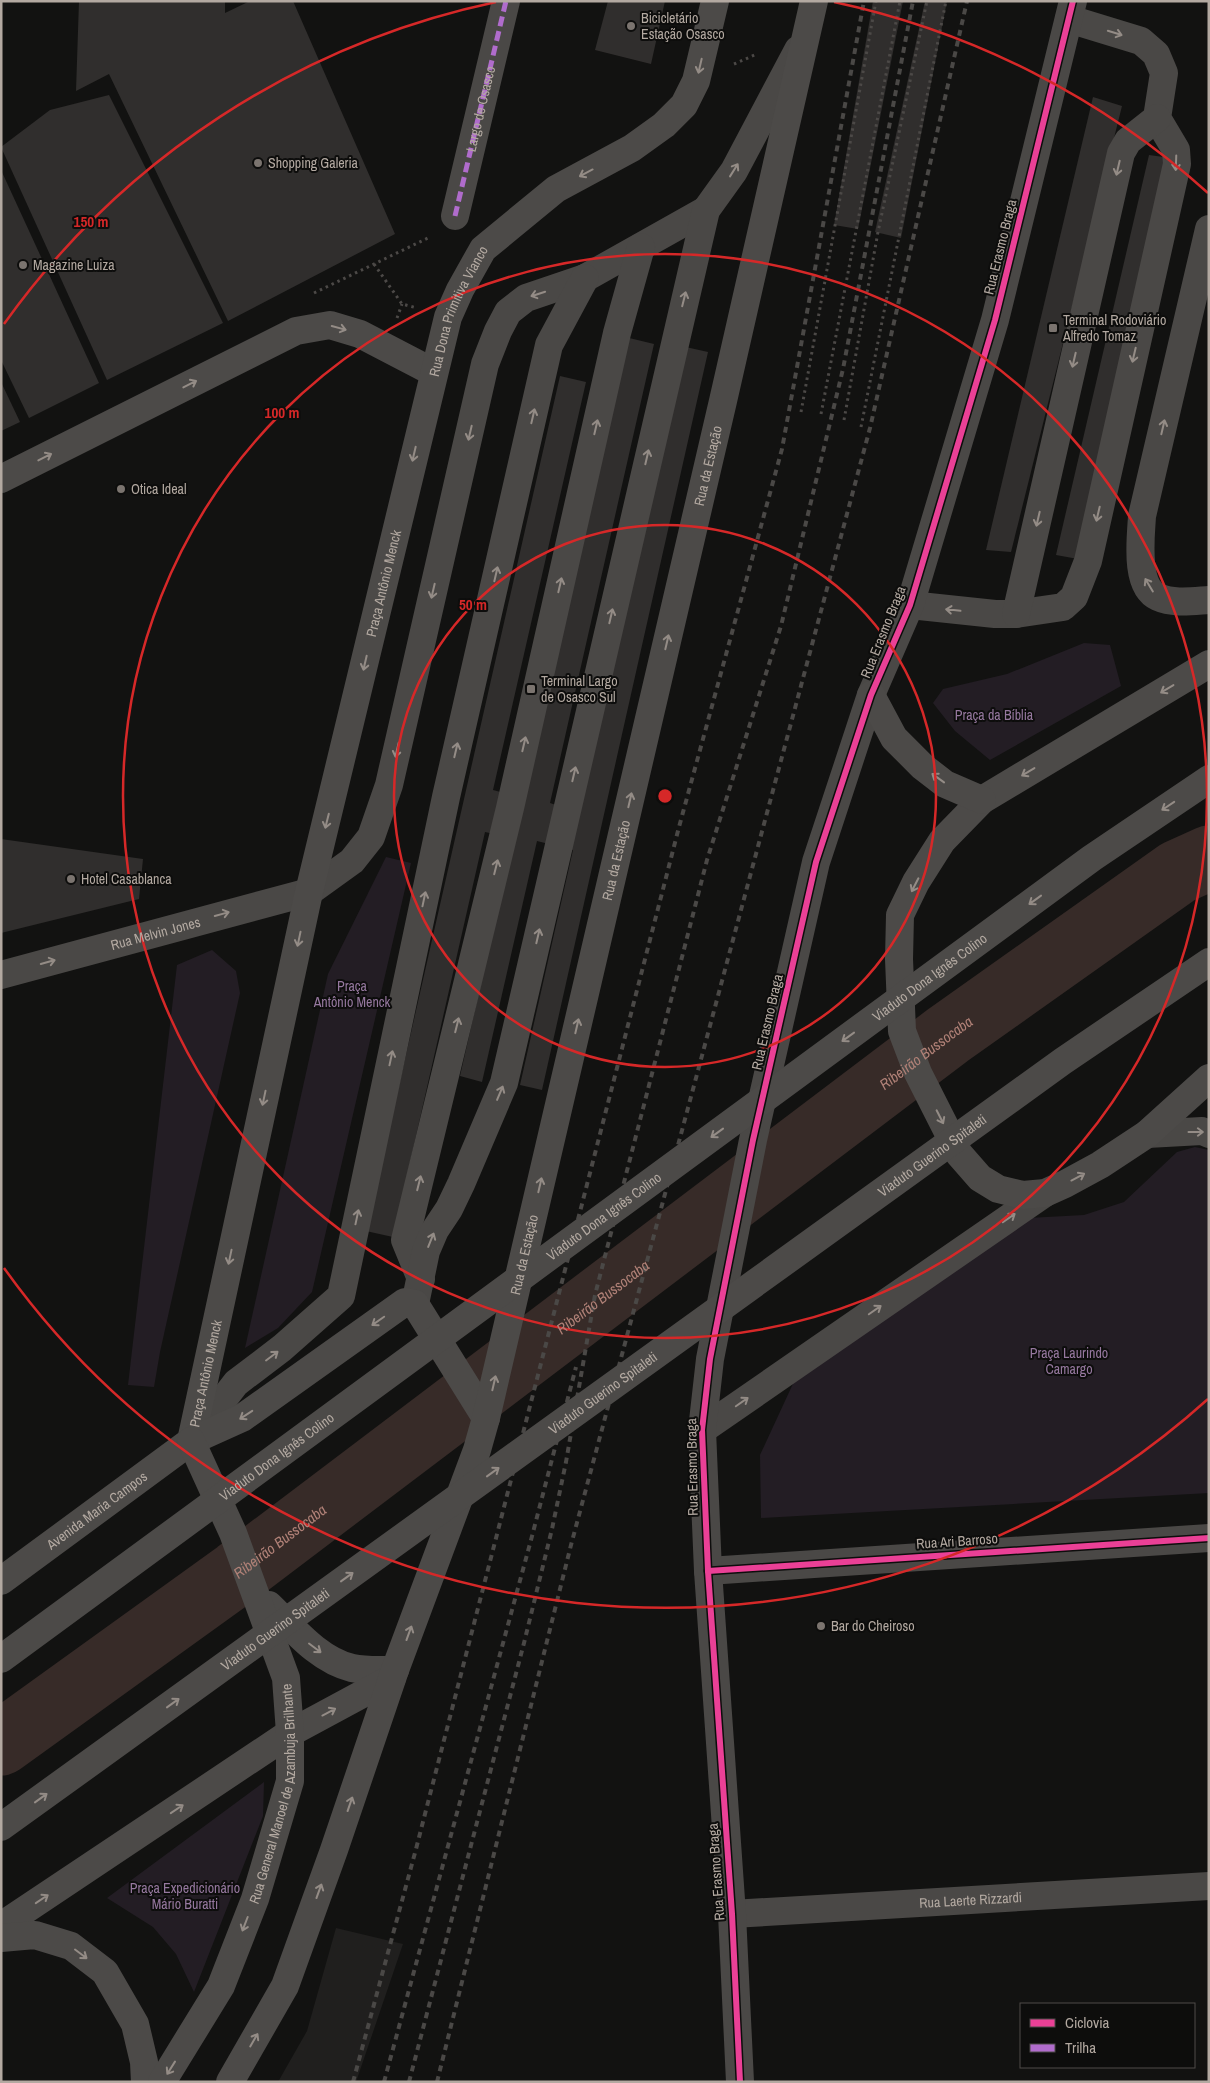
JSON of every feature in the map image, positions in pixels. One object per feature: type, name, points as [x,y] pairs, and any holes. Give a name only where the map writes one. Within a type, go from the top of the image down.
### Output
[{"type":"main road","name":"Rua Dona Primitiva Vianco","points":[[1,479],[296,331],[330,325],[360,334],[433,372],[448,317],[460,290],[483,249],[556,189],[632,148],[664,125],[684,105],[696,81],[715,1]]},
{"type":"main road","points":[[807,32],[814,1]]},
{"type":"main road","name":"Rua da Estação","points":[[230,2082],[285,1986],[334,1850],[393,1674],[477,1450],[484,1414],[502,1352],[807,32]]},
{"type":"main road","name":"Praça Antônio Menck","points":[[191,1441],[309,892],[341,765],[433,372]]},
{"type":"main road","points":[[1209,664],[982,800],[942,841],[916,882],[900,915],[899,959],[902,1031],[918,1073],[959,1154],[980,1178],[998,1189],[1023,1194],[1045,1193],[1100,1165],[1147,1134],[1209,1078]]},
{"type":"main road","points":[[871,695],[894,738],[923,767],[945,784],[982,800]]},
{"type":"main road","name":"Viaduto Dona Ignês Colino","points":[[1,1659],[1092,858],[1209,779]]},
{"type":"main road","name":"Viaduto Guerino Spitaleti","points":[[1,1827],[1064,1061],[1209,962]]},
{"type":"main road","points":[[418,1292],[464,1384],[484,1414]]},
{"type":"main road","name":"Avenida Maria Campos","points":[[1,1581],[191,1441],[242,1418],[418,1292]]},
{"type":"main road","name":"Rua General Manoel de Azambuja Brilhante","points":[[162,2082],[221,1986],[255,1899],[290,1781],[290,1733],[286,1678],[238,1546],[191,1441]]},
{"type":"main road","points":[[254,1588],[306,1641],[327,1657],[352,1668],[393,1674]]},
{"type":"main road","points":[[1,1926],[290,1733],[393,1674]]},
{"type":"main road","points":[[1,1938],[35,1935],[71,1946],[105,1972],[135,2024],[144,2062],[145,2082]]},
{"type":"street","name":"Largo de Osasco","points":[[455,216],[506,1]]},
{"type":"street","points":[[910,605],[995,614],[1016,614],[1067,605],[1077,593],[1088,561],[1177,164],[1176,150],[1157,118],[1164,73],[1156,54],[1141,41],[1071,10]]},
{"type":"street","name":"Rua Erasmo Braga","points":[[740,2082],[732,1914],[708,1571],[702,1430],[710,1359],[748,1162],[816,862],[871,695],[910,605],[995,320],[1071,10]]},
{"type":"street","points":[[418,1292],[426,1251],[435,1230],[449,1209],[461,1184],[504,1083],[706,210],[734,171],[807,32]]},
{"type":"street","points":[[1016,614],[1121,154],[1128,141],[1157,118]]},
{"type":"street","points":[[309,892],[352,861],[371,836],[389,785],[485,364],[508,312],[526,298],[585,278],[706,210]]},
{"type":"street","points":[[1209,229],[1142,516],[1141,569],[1148,585],[1157,596],[1175,601],[1209,600]]},
{"type":"street","points":[[418,1292],[405,1240],[512,799],[617,333],[641,247]]},
{"type":"street","points":[[191,1441],[236,1383],[282,1348],[341,1296],[446,797],[549,345],[585,278]]},
{"type":"street","name":"Rua Melvin Jones","points":[[1,975],[309,892]]},
{"type":"street","points":[[1147,1134],[1202,1132],[1209,1134]]},
{"type":"street","points":[[702,1430],[1045,1193]]},
{"type":"street","name":"Rua Ari Barroso","points":[[708,1571],[1209,1538]]},
{"type":"street","name":"Rua Laerte Rizzardi","points":[[732,1914],[1209,1886]]},
{"type":"path","points":[[801,412],[876,1]]},
{"type":"path","points":[[821,414],[900,1]]},
{"type":"path","points":[[844,420],[878,232],[927,1]]},
{"type":"path","points":[[861,427],[946,1]]},
{"type":"path","points":[[374,264],[402,304],[421,308]]},
{"type":"path","points":[[397,318],[402,304]]},
{"type":"shaded area","points":[[336,1928],[403,1944],[356,2082],[278,2082],[307,2031]]},
{"type":"green space","name":"Praça da Bíblia","points":[[1084,643],[1110,645],[1121,686],[990,760],[955,731],[933,703],[943,689],[1007,674]]},
{"type":"green space","name":"Praça Antônio Menck","points":[[386,857],[411,863],[312,1292],[278,1328],[245,1348],[328,974]]},
{"type":"green space","points":[[212,950],[236,971],[240,993],[160,1352],[154,1387],[128,1385],[177,965]]},
{"type":"green space","name":"Praça Laurindo Camargo","points":[[1195,1147],[1209,1150],[1209,1493],[761,1518],[760,1455],[797,1375],[1028,1218],[1084,1215],[1124,1202],[1177,1152]]},
{"type":"green space","name":"Praça Expedicionário Mário Buratti","points":[[264,1782],[263,1816],[194,1992],[176,1954],[153,1927],[107,1898]]},
{"type":"building","name":"Shopping Galeria","points":[[79,1],[225,1],[225,13],[250,1],[293,1],[395,234],[228,321],[109,74],[76,91]]},
{"type":"building","name":"Bicicletário Estação Osasco","points":[[608,1],[665,1],[651,64],[595,50]]},
{"type":"building","points":[[873,1],[903,1],[858,229],[834,225]]},
{"type":"building","points":[[925,1],[947,1],[901,238],[875,232]]},
{"type":"building","points":[[109,95],[223,323],[107,380],[1,147],[50,110]]},
{"type":"building","name":"Terminal Rodoviário Alfredo Tomaz","points":[[1093,97],[1122,106],[1011,552],[986,550]]},
{"type":"building","name":"Terminal Rodoviário Alfredo Tomaz","points":[[1149,155],[1171,158],[1078,559],[1056,555]]},
{"type":"building","name":"Magazine Luiza","points":[[1,170],[99,383],[29,418],[1,360]]},
{"type":"building","points":[[621,336],[654,344],[550,803],[562,807],[681,346],[708,352],[542,1090],[520,1085],[573,850],[537,841],[482,1082],[460,1076],[514,838],[485,832],[393,1237],[366,1231],[560,376],[586,382],[493,790],[508,794]]},
{"type":"building","points":[[1,382],[20,422],[1,431]]},
{"type":"building","name":"Hotel Casablanca","points":[[1,839],[143,859],[139,899],[1,933]]},
{"type":"waterway","name":"Ribeirão Bussocaba","points":[[1,1743],[237,1573],[948,1035],[1178,872],[1209,858]]},
{"type":"railway","points":[[353,2082],[416,1849],[679,827],[782,449],[864,1]]},
{"type":"railway","points":[[409,2082],[552,1529],[566,1462],[595,1295],[707,860],[781,626],[843,369],[913,1]]},
{"type":"railway","points":[[437,2082],[571,1545],[870,428],[967,1]]},
{"type":"railway","points":[[384,2082],[576,1367]]},
{"type":"marked path","points":[[455,216],[506,1]]},
{"type":"cycle path","points":[[740,2082],[732,1914],[708,1571],[702,1430],[710,1359],[753,1140],[816,862],[871,695],[910,605],[995,320],[1073,1]]},
{"type":"cycle path","points":[[708,1571],[1209,1538]]},
{"type":"place","name":"Bicicletário Estação Osasco","points":[[631,26]]},
{"type":"place","name":"Shopping Galeria","points":[[258,163]]},
{"type":"place","name":"Magazine Luiza","points":[[23,265]]},
{"type":"place","name":"Terminal Rodoviário Alfredo Tomaz","points":[[1053,328]]},
{"type":"place","name":"Otica Ideal","points":[[121,489]]},
{"type":"place","name":"Terminal Largo de Osasco Sul","points":[[531,689]]},
{"type":"place","name":"Hotel Casablanca","points":[[71,879]]},
{"type":"place","name":"Bar do Cheiroso","points":[[821,1626]]}]
